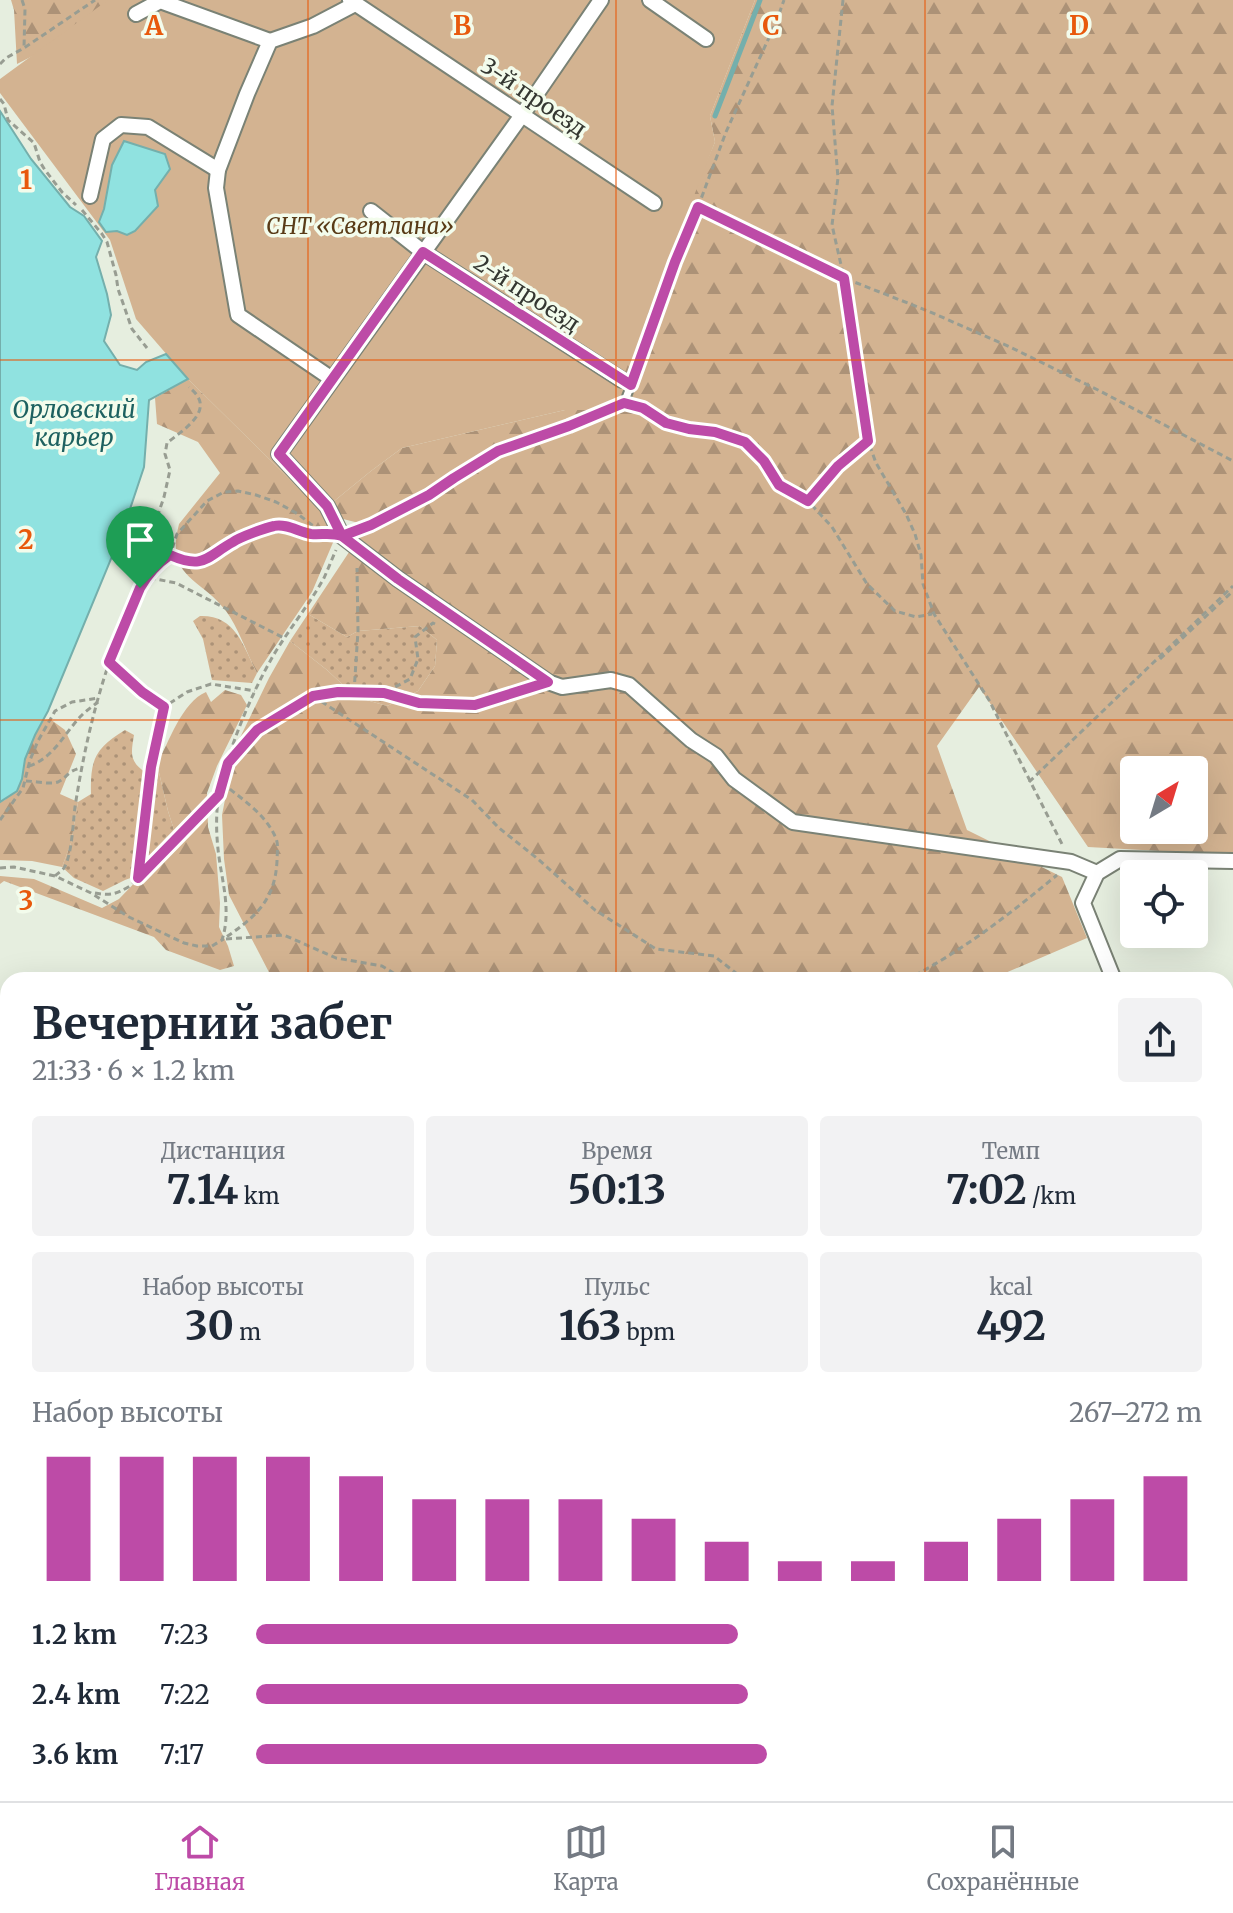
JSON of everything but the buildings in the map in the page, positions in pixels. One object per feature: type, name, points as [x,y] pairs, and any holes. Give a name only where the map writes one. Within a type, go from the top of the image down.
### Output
[{"type":"street","points":[[601,0],[279,454],[327,506],[342,536],[398,579],[548,682],[562,687],[611,680],[629,685],[691,740],[716,756],[734,779],[793,822],[1071,862],[1097,873]]},
{"type":"street","points":[[650,0],[706,39]]},
{"type":"street","points":[[136,14],[160,1],[270,41],[313,26],[352,2]]},
{"type":"street","name":"3-й проезд","points":[[352,2],[654,203]]},
{"type":"street","points":[[270,41],[218,170],[216,188],[238,315],[332,379]]},
{"type":"street","points":[[90,196],[103,139],[121,125],[148,127],[218,170]]},
{"type":"street","name":"2-й проезд","points":[[371,211],[423,252],[626,383]]},
{"type":"street","points":[[1111,972],[1083,903],[1097,873],[1120,859],[1233,861]]},
{"type":"lane","points":[[342,536],[371,525],[429,495],[498,451],[624,403],[626,383]]},
{"type":"path","points":[[22,0],[25,9],[24,48]]},
{"type":"path","points":[[0,64],[95,0]]},
{"type":"path","points":[[626,383],[726,132],[784,0]]},
{"type":"path","points":[[843,0],[832,106],[838,178],[832,225],[844,278],[868,441],[876,463],[915,534],[921,555],[923,584],[934,614],[989,700],[1071,862],[986,931],[923,972]]},
{"type":"path","points":[[0,99],[8,120],[37,147],[40,162],[62,192],[102,234],[114,264],[118,289],[132,329],[147,348]]},
{"type":"path","points":[[698,207],[844,278],[1010,347],[1233,461]]},
{"type":"path","points":[[140,588],[142,561],[170,470],[165,454],[167,443],[193,421],[201,407],[199,398],[189,387]]},
{"type":"path","points":[[624,403],[643,408],[666,423],[715,432],[745,442],[764,461],[779,485],[808,501],[832,527],[867,584],[895,611],[916,617],[934,614]]},
{"type":"path","points":[[808,501],[838,466],[868,441]]},
{"type":"path","points":[[55,876],[64,868],[71,843],[81,767],[109,662],[140,588],[146,577],[170,555],[177,534],[207,501],[224,492],[238,491],[276,502],[298,514],[323,534]]},
{"type":"path","points":[[170,555],[190,562],[202,561],[235,540],[274,526],[342,536],[324,578],[284,638],[255,691],[222,783],[217,832],[227,904],[227,925],[222,940]]},
{"type":"path","points":[[354,692],[358,631],[356,547]]},
{"type":"path","points":[[146,577],[176,583],[284,638]]},
{"type":"path","points":[[1029,782],[1233,589]]},
{"type":"path","points":[[384,693],[410,679],[418,659],[415,637],[433,623],[446,626]]},
{"type":"path","points":[[109,662],[164,707]]},
{"type":"path","points":[[228,763],[257,730],[313,696],[338,692],[384,693],[419,703],[475,705],[548,682]]},
{"type":"path","points":[[138,878],[151,767],[164,707],[187,692],[211,684],[255,691]]},
{"type":"path","points":[[313,696],[472,800],[499,828],[595,910],[656,949],[714,956],[735,972]]},
{"type":"path","points":[[29,766],[57,747],[83,713],[99,700]]},
{"type":"path","points":[[0,820],[23,788],[38,741],[55,711],[72,702],[99,700]]},
{"type":"path","points":[[26,781],[54,784],[69,771],[81,767]]},
{"type":"path","points":[[0,868],[14,867],[55,876],[184,943],[212,946],[252,919],[271,895],[276,875],[278,839],[259,812],[222,783]]},
{"type":"path","points":[[91,893],[106,896],[130,886],[219,795]]},
{"type":"path","points":[[222,940],[284,935],[336,958],[382,966],[392,972]]},
{"type":"green space","points":[[11,0],[142,0],[17,64]]},
{"type":"green space","name":"СНТ «Светлана»","points":[[108,0],[755,0],[710,116],[715,142],[622,380],[600,410],[565,410],[402,448],[322,511],[188,379],[136,319],[110,240],[0,93],[0,79]]},
{"type":"green space","points":[[755,0],[1233,0],[1233,855],[1088,847],[979,687],[937,746],[967,830],[1062,877],[1087,938],[1008,972],[269,972],[229,895],[222,815],[235,748],[269,678],[290,641],[356,697],[387,706],[418,691],[435,666],[437,640],[420,626],[358,631],[347,637],[308,614],[367,525],[343,519],[312,592],[257,673],[226,611],[188,575],[177,556],[179,524],[220,473],[198,442],[157,424],[155,398],[188,379],[322,511],[402,448],[565,410],[600,410],[715,142],[710,116]]},
{"type":"green space","points":[[308,614],[347,637],[358,631],[420,626],[437,640],[435,666],[418,691],[387,706],[356,697],[290,641]]},
{"type":"green space","points":[[200,616],[222,621],[237,634],[257,673],[252,683],[212,680],[203,639],[193,621]]},
{"type":"green space","points":[[225,690],[241,695],[247,705],[207,793],[208,827],[216,854],[219,927],[234,966],[220,970],[166,950],[154,937],[4,881],[0,884],[0,876],[34,879],[102,908],[119,899],[144,873],[172,852],[177,839],[157,764],[171,734],[197,697],[206,692],[211,702]]},
{"type":"green space","points":[[50,719],[65,730],[76,754],[60,794],[78,802],[71,843],[62,867],[32,861],[0,860],[0,802],[22,779],[25,759],[35,735],[44,720]]},
{"type":"green space","points":[[125,730],[134,735],[132,752],[137,765],[146,773],[157,764],[177,839],[172,851],[144,873],[103,891],[74,878],[62,867],[71,843],[78,802],[91,794],[96,756]]},
{"type":"water","name":"Орловский карьер","points":[[0,111],[31,159],[70,207],[84,216],[102,241],[96,257],[111,315],[104,341],[120,365],[137,370],[146,362],[166,354],[188,379],[149,400],[144,467],[123,530],[25,759],[17,791],[0,802]]},
{"type":"water","points":[[124,141],[165,154],[170,169],[155,190],[158,206],[135,231],[127,235],[117,231],[106,232],[99,222],[112,165]]},
{"type":"waterway","points":[[715,116],[760,0]]},
{"type":"route","points":[[140,588],[109,662],[164,707],[151,767],[138,878],[219,795],[228,763],[257,730],[313,696],[338,692],[384,693],[419,703],[475,705],[548,682],[398,579],[342,536],[409,506],[498,451],[624,403],[643,408],[666,423],[715,432],[745,442],[764,461],[779,485],[808,501],[838,466],[868,441],[844,278],[698,207],[631,385],[423,252],[279,454],[327,506],[342,536],[274,526],[235,540],[202,561],[190,562],[170,555],[146,577],[140,588]]}]
